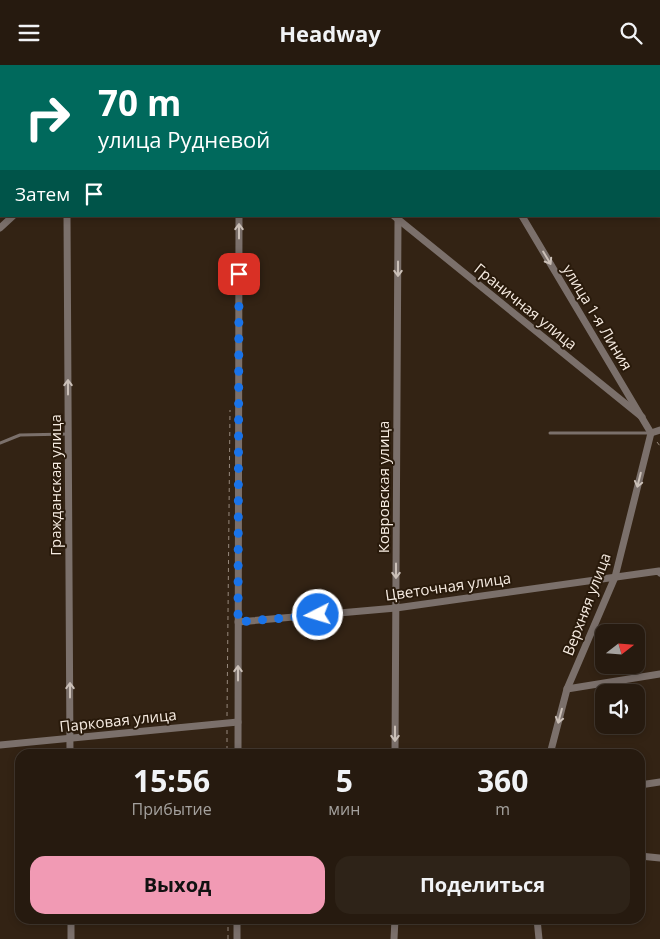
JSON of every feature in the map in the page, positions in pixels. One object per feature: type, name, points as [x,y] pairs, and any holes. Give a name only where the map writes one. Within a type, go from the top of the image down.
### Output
[{"type":"street","points":[[0,228],[12,217]]},
{"type":"street","name":"Гражданская улица","points":[[68,217],[70,749]]},
{"type":"street","points":[[238,749],[239,217]]},
{"type":"street","name":"улица 1-я Линия","points":[[523,217],[651,433]]},
{"type":"street","name":"Граничная улица","points":[[396,218],[642,417]]},
{"type":"street","name":"Ковровская улица","points":[[395,749],[396,218]]},
{"type":"street","points":[[651,433],[660,430]]},
{"type":"street","name":"Верхняя улица","points":[[551,749],[567,689],[615,577],[651,433]]},
{"type":"street","name":"Цветочная улица","points":[[238,622],[396,608],[659,571],[660,573]]},
{"type":"street","points":[[567,689],[660,675]]},
{"type":"street","name":"Парковая улица","points":[[0,745],[238,722]]},
{"type":"street","points":[[645,784],[660,782]]},
{"type":"street","points":[[645,856],[660,858]]},
{"type":"street","points":[[71,924],[71,939]]},
{"type":"street","points":[[237,924],[237,939]]},
{"type":"street","points":[[394,924],[394,939]]},
{"type":"street","points":[[538,924],[540,939]]},
{"type":"lane","points":[[550,433],[651,433]]},
{"type":"lane","points":[[0,443],[20,435],[69,434]]},
{"type":"path","points":[[228,749],[230,405]]},
{"type":"path","points":[[228,924],[228,939]]},
{"type":"route","points":[[239,274],[238,622],[318,615]]}]
